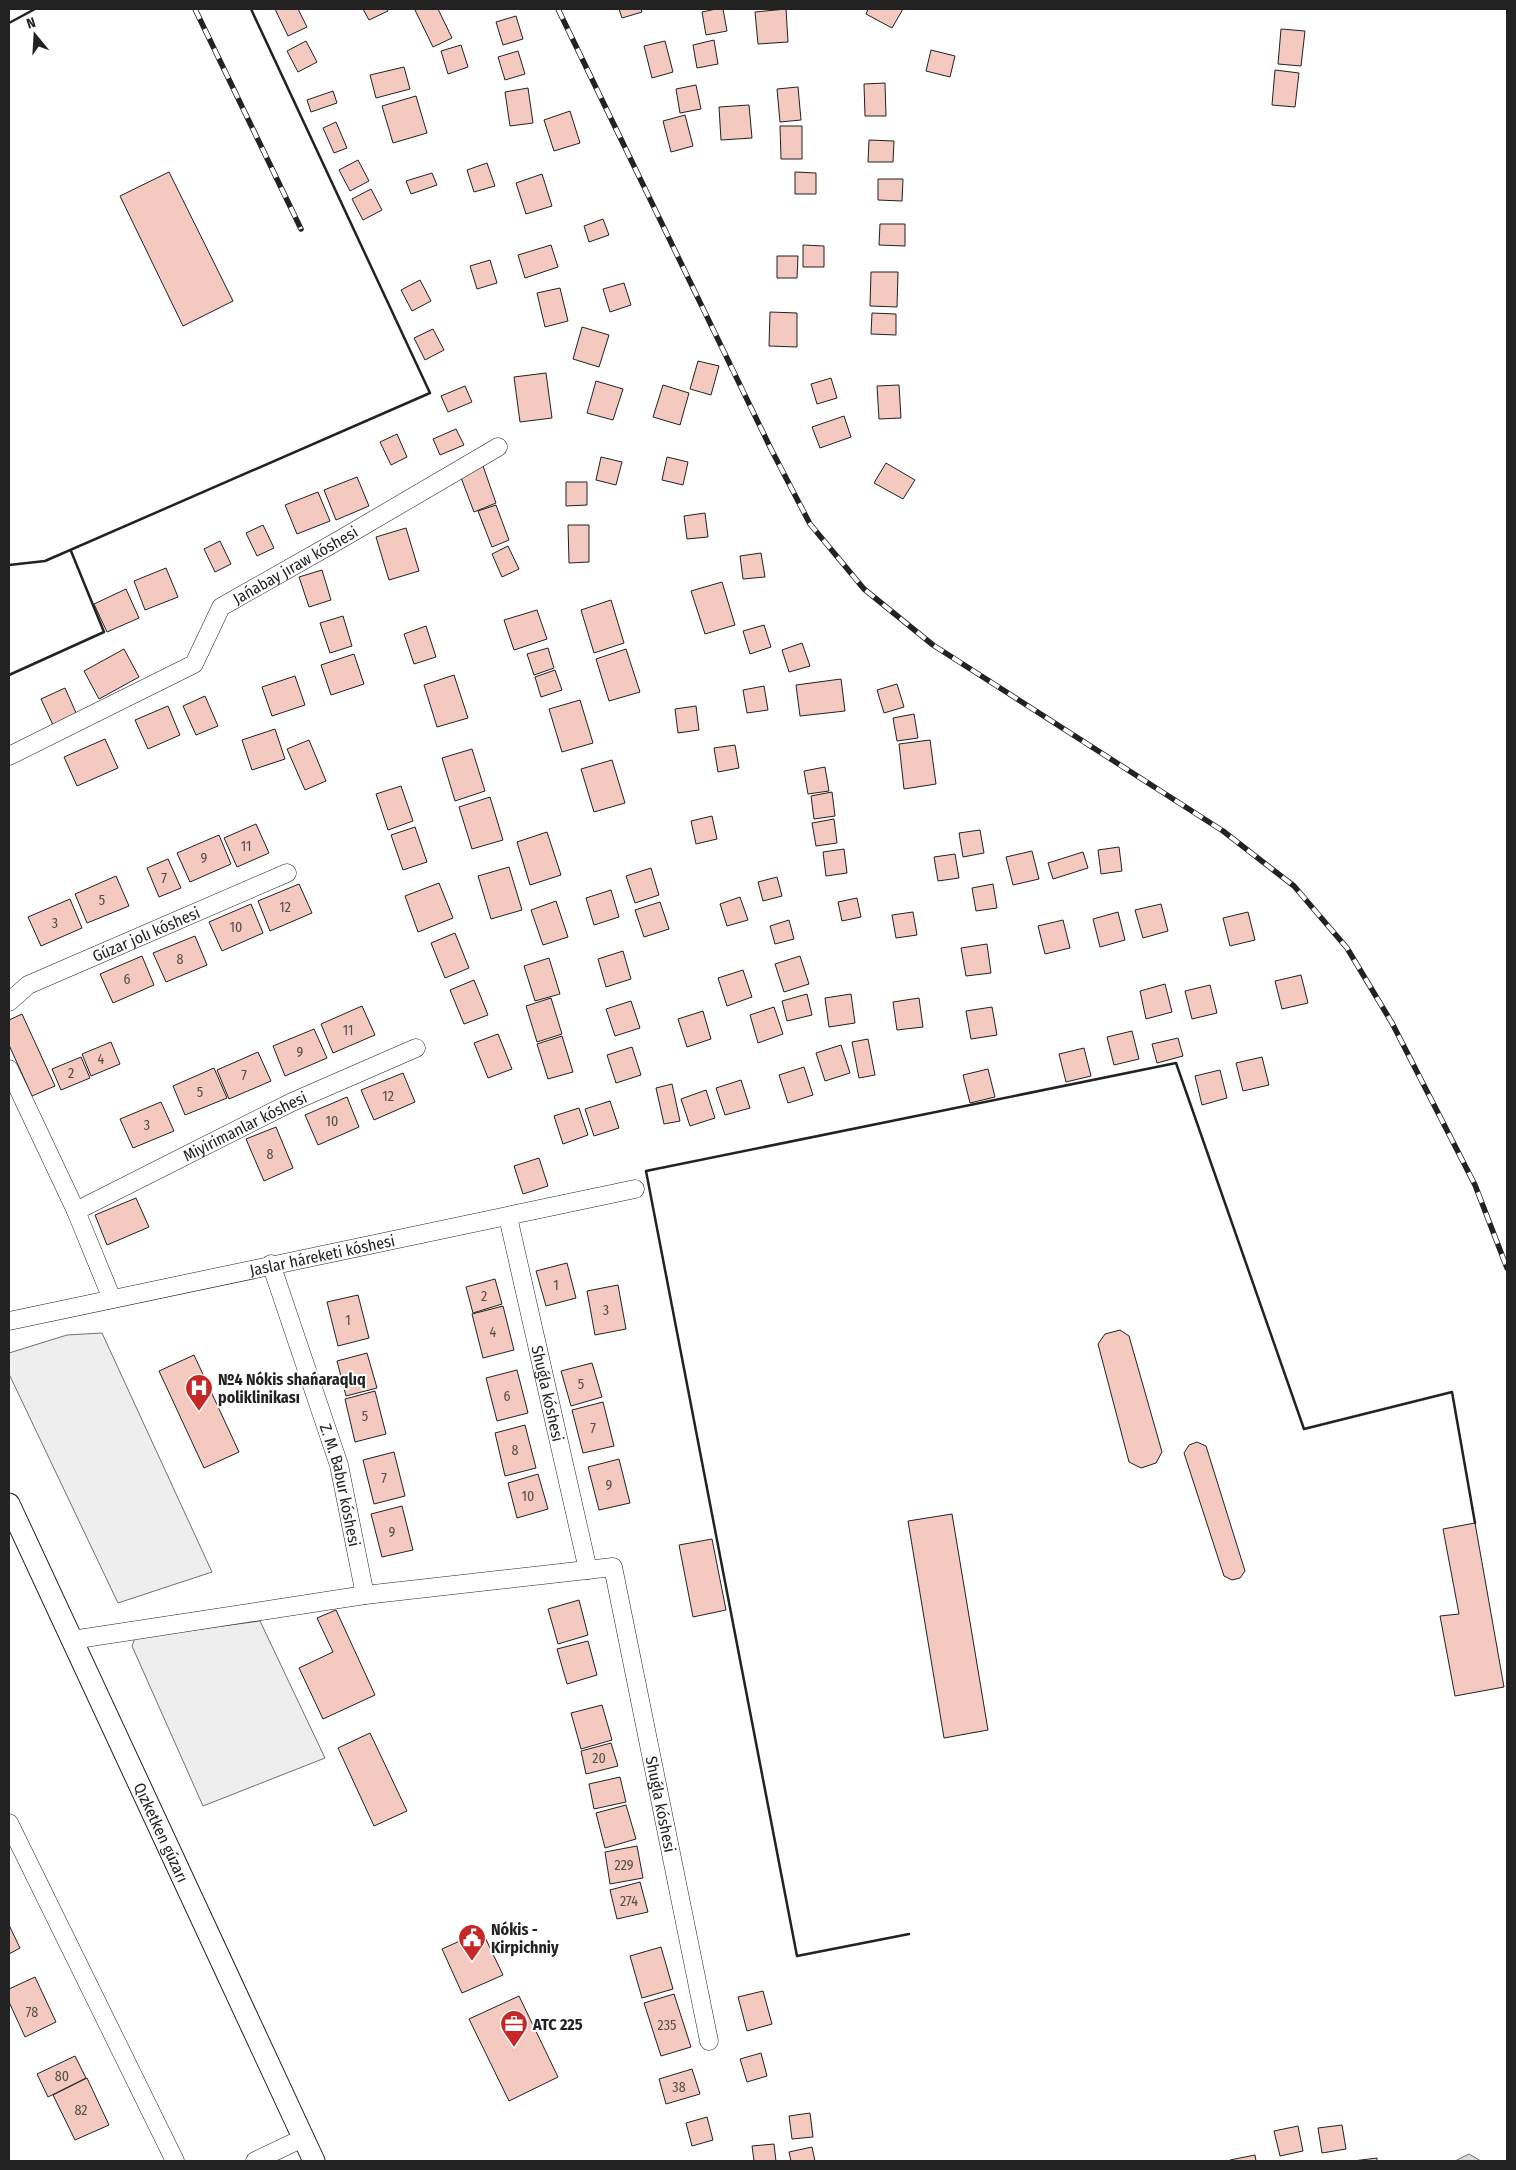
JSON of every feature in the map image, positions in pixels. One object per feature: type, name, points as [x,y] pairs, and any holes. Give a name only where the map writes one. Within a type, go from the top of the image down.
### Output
[{"type":"street","name":"Jańabay jıraw kóshesi","points":[[9,756],[194,664],[221,607],[498,447]]},
{"type":"street","name":"Gúzar jolı kóshesi","points":[[9,1002],[28,985],[287,873]]},
{"type":"street","name":"Miyirimanlar kóshesi","points":[[76,1211],[292,1102],[416,1048]]},
{"type":"street","points":[[9,1069],[76,1211],[112,1299]]},
{"type":"street","name":"Jaslar háreketi kóshesi","points":[[9,1321],[271,1264],[508,1217],[635,1189]]},
{"type":"street","name":"Shuǵla kóshesi","points":[[508,1217],[588,1570],[613,1567],[709,2041]]},
{"type":"street","name":"Z. M. Babur kóshesi","points":[[271,1264],[339,1465],[365,1595]]},
{"type":"street","name":"Qızketken gúzarı","points":[[9,1504],[314,2161]]},
{"type":"street","points":[[72,1640],[365,1595],[588,1570]]},
{"type":"street","points":[[9,1823],[175,2161]]},
{"type":"street","points":[[256,2161],[303,2138]]},
{"type":"shaded area","points":[[102,1333],[212,1572],[118,1603],[9,1374],[9,1353],[67,1335]]},
{"type":"shaded area","points":[[260,1621],[325,1758],[203,1806],[132,1646],[135,1638]]},
{"type":"shaded area","points":[[1469,2154],[1481,2161],[1455,2161]]},
{"type":"building","points":[[275,9],[298,9],[307,27],[288,36]]},
{"type":"building","points":[[363,9],[387,9],[388,11],[369,20]]},
{"type":"building","points":[[438,9],[452,38],[433,47],[415,10]]},
{"type":"building","points":[[619,9],[641,9],[642,12],[622,18]]},
{"type":"building","points":[[723,9],[727,31],[706,35],[702,12]]},
{"type":"building","points":[[786,9],[788,42],[758,44],[755,12]]},
{"type":"building","points":[[868,9],[903,9],[892,28],[866,14]]},
{"type":"building","points":[[516,16],[523,39],[503,45],[496,22]]},
{"type":"building","points":[[1281,29],[1305,31],[1301,66],[1278,64]]},
{"type":"building","points":[[714,40],[718,64],[697,68],[693,45]]},
{"type":"building","points":[[306,41],[317,62],[298,72],[287,51]]},
{"type":"building","points":[[665,41],[673,72],[652,78],[644,46]]},
{"type":"building","points":[[461,45],[468,67],[448,74],[441,51]]},
{"type":"building","points":[[931,50],[955,56],[950,77],[926,71]]},
{"type":"building","points":[[518,51],[525,74],[505,80],[498,57]]},
{"type":"building","points":[[404,67],[410,89],[376,98],[370,75]]},
{"type":"building","points":[[1275,70],[1299,73],[1295,107],[1272,105]]},
{"type":"building","points":[[885,83],[886,116],[865,116],[864,84]]},
{"type":"building","points":[[696,85],[701,109],[680,113],[676,89]]},
{"type":"building","points":[[798,87],[801,120],[780,122],[777,89]]},
{"type":"building","points":[[528,88],[533,123],[510,126],[505,92]]},
{"type":"building","points":[[333,91],[337,103],[311,112],[307,100]]},
{"type":"building","points":[[416,96],[427,133],[393,143],[382,106]]},
{"type":"building","points":[[749,105],[752,138],[721,140],[719,107]]},
{"type":"building","points":[[570,111],[580,143],[554,151],[544,120]]},
{"type":"building","points":[[685,115],[693,146],[671,152],[663,121]]},
{"type":"building","points":[[336,122],[347,148],[334,153],[323,128]]},
{"type":"building","points":[[780,126],[802,126],[802,159],[781,159]]},
{"type":"building","points":[[869,140],[894,141],[893,162],[868,162]]},
{"type":"building","points":[[358,160],[369,181],[350,191],[339,170]]},
{"type":"building","points":[[487,163],[495,186],[474,192],[467,170]]},
{"type":"building","points":[[169,172],[233,301],[183,326],[120,196]]},
{"type":"building","points":[[795,172],[816,173],[816,194],[795,194]]},
{"type":"building","points":[[432,173],[437,185],[411,194],[406,181]]},
{"type":"building","points":[[542,174],[552,206],[526,214],[516,183]]},
{"type":"building","points":[[878,179],[903,179],[902,201],[878,200]]},
{"type":"building","points":[[371,189],[382,210],[363,220],[352,199]]},
{"type":"building","points":[[603,219],[609,235],[589,242],[584,226]]},
{"type":"building","points":[[880,224],[905,224],[905,246],[879,245]]},
{"type":"building","points":[[551,245],[558,267],[525,278],[518,255]]},
{"type":"building","points":[[803,245],[824,246],[824,267],[803,267]]},
{"type":"building","points":[[777,256],[798,256],[797,278],[777,278]]},
{"type":"building","points":[[490,260],[497,283],[477,289],[470,266]]},
{"type":"building","points":[[871,272],[898,272],[897,307],[870,306]]},
{"type":"building","points":[[420,280],[431,301],[412,311],[401,290]]},
{"type":"building","points":[[624,283],[631,305],[610,312],[603,289]]},
{"type":"building","points":[[560,288],[568,321],[545,327],[537,293]]},
{"type":"building","points":[[770,312],[797,313],[797,347],[769,346]]},
{"type":"building","points":[[872,313],[896,314],[896,335],[871,334]]},
{"type":"building","points":[[582,327],[609,335],[599,367],[573,359]]},
{"type":"building","points":[[433,329],[444,350],[425,360],[414,338]]},
{"type":"building","points":[[698,361],[719,366],[711,395],[690,389]]},
{"type":"building","points":[[546,373],[552,418],[520,422],[514,377]]},
{"type":"building","points":[[831,378],[837,398],[817,404],[811,384]]},
{"type":"building","points":[[596,381],[623,389],[613,420],[587,413]]},
{"type":"building","points":[[663,385],[689,393],[680,425],[653,417]]},
{"type":"building","points":[[899,385],[901,418],[879,419],[877,386]]},
{"type":"building","points":[[465,386],[472,402],[448,412],[441,396]]},
{"type":"building","points":[[844,416],[851,437],[820,448],[812,427]]},
{"type":"building","points":[[456,429],[464,445],[440,455],[433,439]]},
{"type":"building","points":[[397,434],[407,457],[391,465],[380,442]]},
{"type":"building","points":[[601,457],[622,462],[616,485],[596,480]]},
{"type":"building","points":[[667,457],[688,462],[683,485],[662,480]]},
{"type":"building","points":[[886,463],[915,480],[903,499],[874,483]]},
{"type":"building","points":[[483,466],[496,503],[474,512],[460,475]]},
{"type":"building","points":[[357,477],[369,506],[336,520],[324,490]]},
{"type":"building","points":[[566,482],[587,482],[587,505],[566,506]]},
{"type":"building","points":[[318,492],[330,521],[297,534],[285,505]]},
{"type":"building","points":[[496,505],[509,540],[492,547],[478,511]]},
{"type":"building","points":[[705,513],[708,537],[687,539],[684,516]]},
{"type":"building","points":[[263,525],[274,548],[257,556],[246,533]]},
{"type":"building","points":[[568,525],[589,525],[589,562],[569,563]]},
{"type":"building","points":[[406,528],[419,571],[389,580],[376,537]]},
{"type":"building","points":[[220,541],[231,564],[215,572],[204,549]]},
{"type":"building","points":[[508,546],[519,569],[502,577],[492,554]]},
{"type":"building","points":[[761,553],[765,577],[743,579],[740,556]]},
{"type":"building","points":[[166,568],[178,597],[145,610],[134,581]]},
{"type":"building","points":[[322,570],[331,600],[309,607],[299,577]]},
{"type":"building","points":[[722,582],[735,625],[705,634],[691,591]]},
{"type":"building","points":[[126,589],[139,618],[107,632],[94,604]]},
{"type":"building","points":[[611,600],[624,643],[594,653],[581,610]]},
{"type":"building","points":[[537,610],[547,639],[514,650],[504,620]]},
{"type":"building","points":[[343,616],[352,646],[330,653],[320,623]]},
{"type":"building","points":[[764,625],[771,647],[750,654],[743,631]]},
{"type":"building","points":[[426,626],[436,657],[414,664],[404,634]]},
{"type":"building","points":[[802,643],[810,666],[789,672],[782,650]]},
{"type":"building","points":[[548,648],[554,668],[534,675],[527,654]]},
{"type":"building","points":[[124,649],[139,677],[99,699],[84,671]]},
{"type":"building","points":[[626,649],[640,692],[609,701],[596,659]]},
{"type":"building","points":[[354,654],[364,684],[331,695],[321,665]]},
{"type":"building","points":[[555,670],[562,690],[541,697],[535,677]]},
{"type":"building","points":[[454,675],[468,718],[437,727],[424,685]]},
{"type":"building","points":[[295,676],[305,705],[272,716],[262,687]]},
{"type":"building","points":[[841,679],[845,711],[800,716],[796,685]]},
{"type":"building","points":[[897,684],[904,707],[884,713],[877,690]]},
{"type":"building","points":[[764,686],[768,710],[747,713],[743,690]]},
{"type":"building","points":[[65,688],[77,715],[53,725],[41,699]]},
{"type":"building","points":[[205,696],[218,726],[196,735],[183,706]]},
{"type":"building","points":[[580,700],[593,743],[562,752],[549,709]]},
{"type":"building","points":[[168,706],[180,735],[148,749],[135,720]]},
{"type":"building","points":[[696,706],[699,730],[678,733],[675,709]]},
{"type":"building","points":[[914,714],[918,738],[897,741],[893,718]]},
{"type":"building","points":[[275,729],[285,759],[252,770],[242,740]]},
{"type":"building","points":[[105,739],[118,768],[77,786],[64,757]]},
{"type":"building","points":[[309,740],[326,781],[305,790],[287,749]]},
{"type":"building","points":[[930,740],[936,784],[904,789],[899,744]]},
{"type":"building","points":[[735,745],[739,768],[718,772],[714,748]]},
{"type":"building","points":[[472,749],[485,791],[455,801],[442,758]]},
{"type":"building","points":[[612,760],[625,803],[594,812],[581,769]]},
{"type":"building","points":[[825,767],[829,791],[808,794],[804,771]]},
{"type":"building","points":[[401,786],[413,821],[388,830],[376,794]]},
{"type":"building","points":[[832,792],[835,816],[814,819],[811,796]]},
{"type":"building","points":[[490,797],[503,840],[472,849],[459,807]]},
{"type":"building","points":[[712,816],[717,839],[696,844],[691,821]]},
{"type":"building","points":[[834,819],[837,843],[816,846],[812,823]]},
{"type":"building","points":[[256,824],[269,853],[237,867],[224,838]]},
{"type":"building","points":[[415,827],[427,862],[403,870],[391,835]]},
{"type":"building","points":[[980,830],[984,853],[963,857],[959,833]]},
{"type":"building","points":[[547,832],[561,875],[530,885],[517,842]]},
{"type":"building","points":[[219,835],[231,864],[190,882],[177,853]]},
{"type":"building","points":[[1119,847],[1122,871],[1101,874],[1098,850]]},
{"type":"building","points":[[844,849],[847,873],[826,876],[823,852]]},
{"type":"building","points":[[1032,851],[1039,879],[1013,885],[1006,857]]},
{"type":"building","points":[[1083,852],[1088,868],[1053,879],[1048,863]]},
{"type":"building","points":[[955,854],[959,878],[938,881],[934,857]]},
{"type":"building","points":[[168,859],[181,888],[159,897],[147,868]]},
{"type":"building","points":[[509,867],[522,910],[491,919],[478,876]]},
{"type":"building","points":[[651,868],[659,895],[635,903],[626,876]]},
{"type":"building","points":[[116,876],[129,906],[87,923],[75,894]]},
{"type":"building","points":[[777,877],[782,896],[763,901],[758,882]]},
{"type":"building","points":[[439,883],[453,918],[418,932],[405,896]]},
{"type":"building","points":[[299,884],[312,913],[270,931],[258,901]]},
{"type":"building","points":[[993,884],[997,908],[976,911],[972,888]]},
{"type":"building","points":[[611,890],[619,917],[594,925],[586,898]]},
{"type":"building","points":[[740,897],[748,920],[727,926],[720,904]]},
{"type":"building","points":[[857,898],[861,917],[842,921],[838,902]]},
{"type":"building","points":[[70,899],[82,928],[41,946],[28,917]]},
{"type":"building","points":[[556,901],[568,937],[543,945],[531,910]]},
{"type":"building","points":[[660,902],[669,929],[644,937],[635,910]]},
{"type":"building","points":[[251,904],[263,933],[222,951],[209,922]]},
{"type":"building","points":[[1161,904],[1168,931],[1143,938],[1135,910]]},
{"type":"building","points":[[913,912],[917,935],[896,938],[892,915]]},
{"type":"building","points":[[1118,912],[1125,940],[1100,947],[1093,919]]},
{"type":"building","points":[[1248,912],[1255,940],[1230,946],[1223,918]]},
{"type":"building","points":[[789,920],[794,939],[775,944],[770,926]]},
{"type":"building","points":[[1063,920],[1070,948],[1045,954],[1038,926]]},
{"type":"building","points":[[455,933],[469,968],[445,978],[431,943]]},
{"type":"building","points":[[195,936],[207,965],[166,982],[153,953]]},
{"type":"building","points":[[987,944],[991,973],[966,976],[961,948]]},
{"type":"building","points":[[623,951],[631,979],[606,987],[598,959]]},
{"type":"building","points":[[142,956],[154,985],[113,1003],[100,974]]},
{"type":"building","points":[[800,956],[809,984],[784,992],[775,964]]},
{"type":"building","points":[[549,958],[560,994],[535,1001],[524,966]]},
{"type":"building","points":[[743,970],[752,997],[727,1006],[718,978]]},
{"type":"building","points":[[1301,975],[1308,1003],[1282,1009],[1275,981]]},
{"type":"building","points":[[474,980],[488,1015],[464,1024],[450,990]]},
{"type":"building","points":[[1165,984],[1172,1012],[1146,1019],[1140,991]]},
{"type":"building","points":[[1210,985],[1217,1013],[1192,1019],[1185,991]]},
{"type":"building","points":[[807,994],[812,1015],[787,1021],[782,1001]]},
{"type":"building","points":[[851,994],[855,1023],[829,1027],[825,998]]},
{"type":"building","points":[[551,998],[562,1034],[537,1042],[526,1006]]},
{"type":"building","points":[[919,998],[923,1027],[897,1030],[893,1002]]},
{"type":"building","points":[[631,1001],[640,1028],[615,1036],[606,1009]]},
{"type":"building","points":[[362,1006],[375,1035],[333,1053],[321,1024]]},
{"type":"building","points":[[774,1007],[783,1034],[758,1043],[750,1015]]},
{"type":"building","points":[[992,1007],[997,1035],[971,1039],[966,1011]]},
{"type":"building","points":[[703,1011],[711,1039],[687,1047],[678,1019]]},
{"type":"building","points":[[22,1014],[55,1086],[32,1096],[9,1045],[9,1020]]},
{"type":"building","points":[[314,1029],[327,1058],[285,1076],[273,1046]]},
{"type":"building","points":[[1132,1031],[1139,1059],[1114,1065],[1107,1037]]},
{"type":"building","points":[[498,1034],[512,1069],[488,1078],[474,1043]]},
{"type":"building","points":[[562,1036],[573,1072],[548,1079],[537,1044]]},
{"type":"building","points":[[1178,1038],[1183,1056],[1157,1063],[1152,1044]]},
{"type":"building","points":[[868,1039],[875,1075],[859,1078],[852,1042]]},
{"type":"building","points":[[111,1042],[120,1064],[91,1076],[82,1054]]},
{"type":"building","points":[[841,1045],[850,1073],[825,1081],[816,1053]]},
{"type":"building","points":[[632,1047],[641,1075],[616,1083],[607,1055]]},
{"type":"building","points":[[1084,1048],[1091,1076],[1066,1082],[1059,1054]]},
{"type":"building","points":[[258,1052],[271,1081],[229,1099],[217,1070]]},
{"type":"building","points":[[81,1057],[90,1078],[61,1090],[52,1069]]},
{"type":"building","points":[[1262,1057],[1269,1085],[1243,1091],[1236,1063]]},
{"type":"building","points":[[804,1067],[813,1095],[788,1103],[779,1075]]},
{"type":"building","points":[[214,1068],[227,1098],[185,1115],[173,1086]]},
{"type":"building","points":[[988,1069],[995,1097],[970,1103],[963,1075]]},
{"type":"building","points":[[1220,1070],[1227,1098],[1202,1105],[1195,1076]]},
{"type":"building","points":[[403,1073],[415,1102],[374,1120],[361,1090]]},
{"type":"building","points":[[741,1080],[750,1108],[725,1115],[716,1088]]},
{"type":"building","points":[[672,1084],[680,1121],[664,1124],[656,1088]]},
{"type":"building","points":[[706,1090],[715,1118],[690,1126],[681,1099]]},
{"type":"building","points":[[347,1097],[359,1127],[318,1145],[305,1115]]},
{"type":"building","points":[[610,1101],[619,1128],[594,1136],[585,1109]]},
{"type":"building","points":[[161,1102],[174,1131],[133,1148],[120,1119]]},
{"type":"building","points":[[579,1108],[588,1135],[563,1144],[554,1116]]},
{"type":"building","points":[[276,1127],[293,1168],[264,1181],[246,1139]]},
{"type":"building","points":[[539,1158],[548,1186],[523,1194],[514,1166]]},
{"type":"building","points":[[136,1198],[149,1227],[107,1245],[95,1215]]},
{"type":"building","points":[[567,1263],[576,1298],[546,1306],[536,1271]]},
{"type":"building","points":[[495,1279],[502,1304],[473,1313],[466,1287]]},
{"type":"building","points":[[618,1285],[626,1329],[595,1335],[587,1291]]},
{"type":"building","points":[[358,1295],[369,1338],[338,1346],[327,1302]]},
{"type":"building","points":[[503,1306],[514,1350],[483,1358],[472,1314]]},
{"type":"building","points":[[1120,1330],[1129,1336],[1162,1452],[1156,1463],[1141,1468],[1129,1462],[1098,1344],[1105,1334]]},
{"type":"building","points":[[367,1353],[377,1388],[346,1396],[337,1361]]},
{"type":"building","name":"№4 Nókis shańaraqlıq poliklinikası","points":[[194,1355],[239,1452],[204,1468],[159,1371]]},
{"type":"building","points":[[592,1363],[602,1397],[571,1406],[561,1371]]},
{"type":"building","points":[[517,1370],[528,1413],[497,1421],[486,1378]]},
{"type":"building","points":[[375,1391],[386,1434],[355,1442],[345,1399]]},
{"type":"building","points":[[603,1402],[614,1446],[583,1453],[572,1410]]},
{"type":"building","points":[[525,1425],[536,1468],[505,1476],[495,1433]]},
{"type":"building","points":[[1197,1442],[1206,1446],[1245,1571],[1240,1578],[1232,1580],[1224,1576],[1184,1453],[1189,1445]]},
{"type":"building","points":[[394,1452],[405,1496],[374,1504],[363,1460]]},
{"type":"building","points":[[619,1459],[630,1503],[599,1510],[588,1467]]},
{"type":"building","points":[[538,1474],[548,1509],[517,1518],[508,1483]]},
{"type":"building","points":[[402,1506],[413,1550],[382,1557],[371,1514]]},
{"type":"building","points":[[952,1514],[988,1730],[944,1738],[908,1521]]},
{"type":"building","points":[[1475,1523],[1504,1687],[1455,1696],[1440,1616],[1459,1614],[1443,1529]]},
{"type":"building","points":[[712,1539],[726,1610],[693,1617],[679,1545]]},
{"type":"building","points":[[579,1600],[588,1635],[558,1644],[548,1609]]},
{"type":"building","points":[[336,1610],[375,1695],[323,1719],[299,1668],[333,1652],[317,1618]]},
{"type":"building","points":[[588,1641],[597,1675],[567,1684],[557,1649]]},
{"type":"building","points":[[602,1705],[612,1740],[581,1749],[571,1713]]},
{"type":"building","points":[[370,1733],[407,1811],[374,1826],[338,1748]]},
{"type":"building","points":[[611,1743],[618,1766],[586,1774],[581,1751]]},
{"type":"building","points":[[620,1777],[626,1802],[594,1809],[589,1784]]},
{"type":"building","points":[[626,1805],[636,1839],[605,1848],[596,1813]]},
{"type":"building","points":[[637,1846],[643,1878],[610,1884],[605,1852]]},
{"type":"building","points":[[640,1882],[648,1912],[617,1919],[610,1890]]},
{"type":"building","points":[[9,1925],[20,1948],[9,1954]]},
{"type":"building","name":"Nókis - Kirpichniy","points":[[482,1931],[503,1975],[462,1993],[442,1949]]},
{"type":"building","points":[[661,1947],[673,1989],[642,1998],[630,1956]]},
{"type":"building","points":[[35,1977],[56,2022],[25,2037],[9,2002],[9,1989]]},
{"type":"building","points":[[763,1991],[772,2024],[747,2031],[738,1997]]},
{"type":"building","points":[[674,1994],[691,2047],[661,2056],[644,2003]]},
{"type":"building","name":"АТС 225","points":[[519,1996],[558,2077],[509,2101],[469,2019]]},
{"type":"building","points":[[761,2053],[767,2076],[747,2082],[740,2059]]},
{"type":"building","points":[[75,2056],[86,2078],[48,2097],[37,2074]]},
{"type":"building","points":[[692,2069],[700,2094],[666,2104],[659,2079]]},
{"type":"building","points":[[87,2078],[109,2125],[75,2140],[53,2095]]},
{"type":"building","points":[[810,2113],[813,2137],[792,2139],[789,2116]]},
{"type":"building","points":[[707,2117],[713,2140],[692,2146],[686,2123]]},
{"type":"building","points":[[1342,2125],[1346,2149],[1322,2153],[1318,2128]]},
{"type":"building","points":[[1298,2126],[1303,2151],[1280,2156],[1274,2131]]},
{"type":"building","points":[[774,2144],[776,2161],[754,2161],[752,2146]]},
{"type":"building","points":[[812,2147],[815,2161],[791,2161],[789,2152]]},
{"type":"building","points":[[1255,2155],[1256,2161],[1230,2161],[1230,2160]]},
{"type":"building","points":[[1377,2158],[1377,2161],[1353,2161]]},
{"type":"railway","points":[[195,9],[301,229]]},
{"type":"railway","points":[[558,9],[771,449],[810,524],[864,589],[933,645],[1223,831],[1294,886],[1347,948],[1392,1023],[1475,1185],[1507,1268]]},
{"type":"wall","points":[[9,23],[35,9]]},
{"type":"wall","points":[[9,565],[45,561],[430,393],[251,9]]},
{"type":"wall","points":[[9,675],[104,632],[71,551]]},
{"type":"wall","points":[[909,1934],[797,1956],[646,1171],[1176,1063],[1304,1429],[1452,1392],[1475,1523]]},
{"type":"place","name":"№4 Nókis shańaraqlıq poliklinikası","points":[[199,1412]]},
{"type":"place","name":"Nókis - Kirpichniy","points":[[472,1962]]},
{"type":"place","name":"АТС 225","points":[[514,2048]]}]
